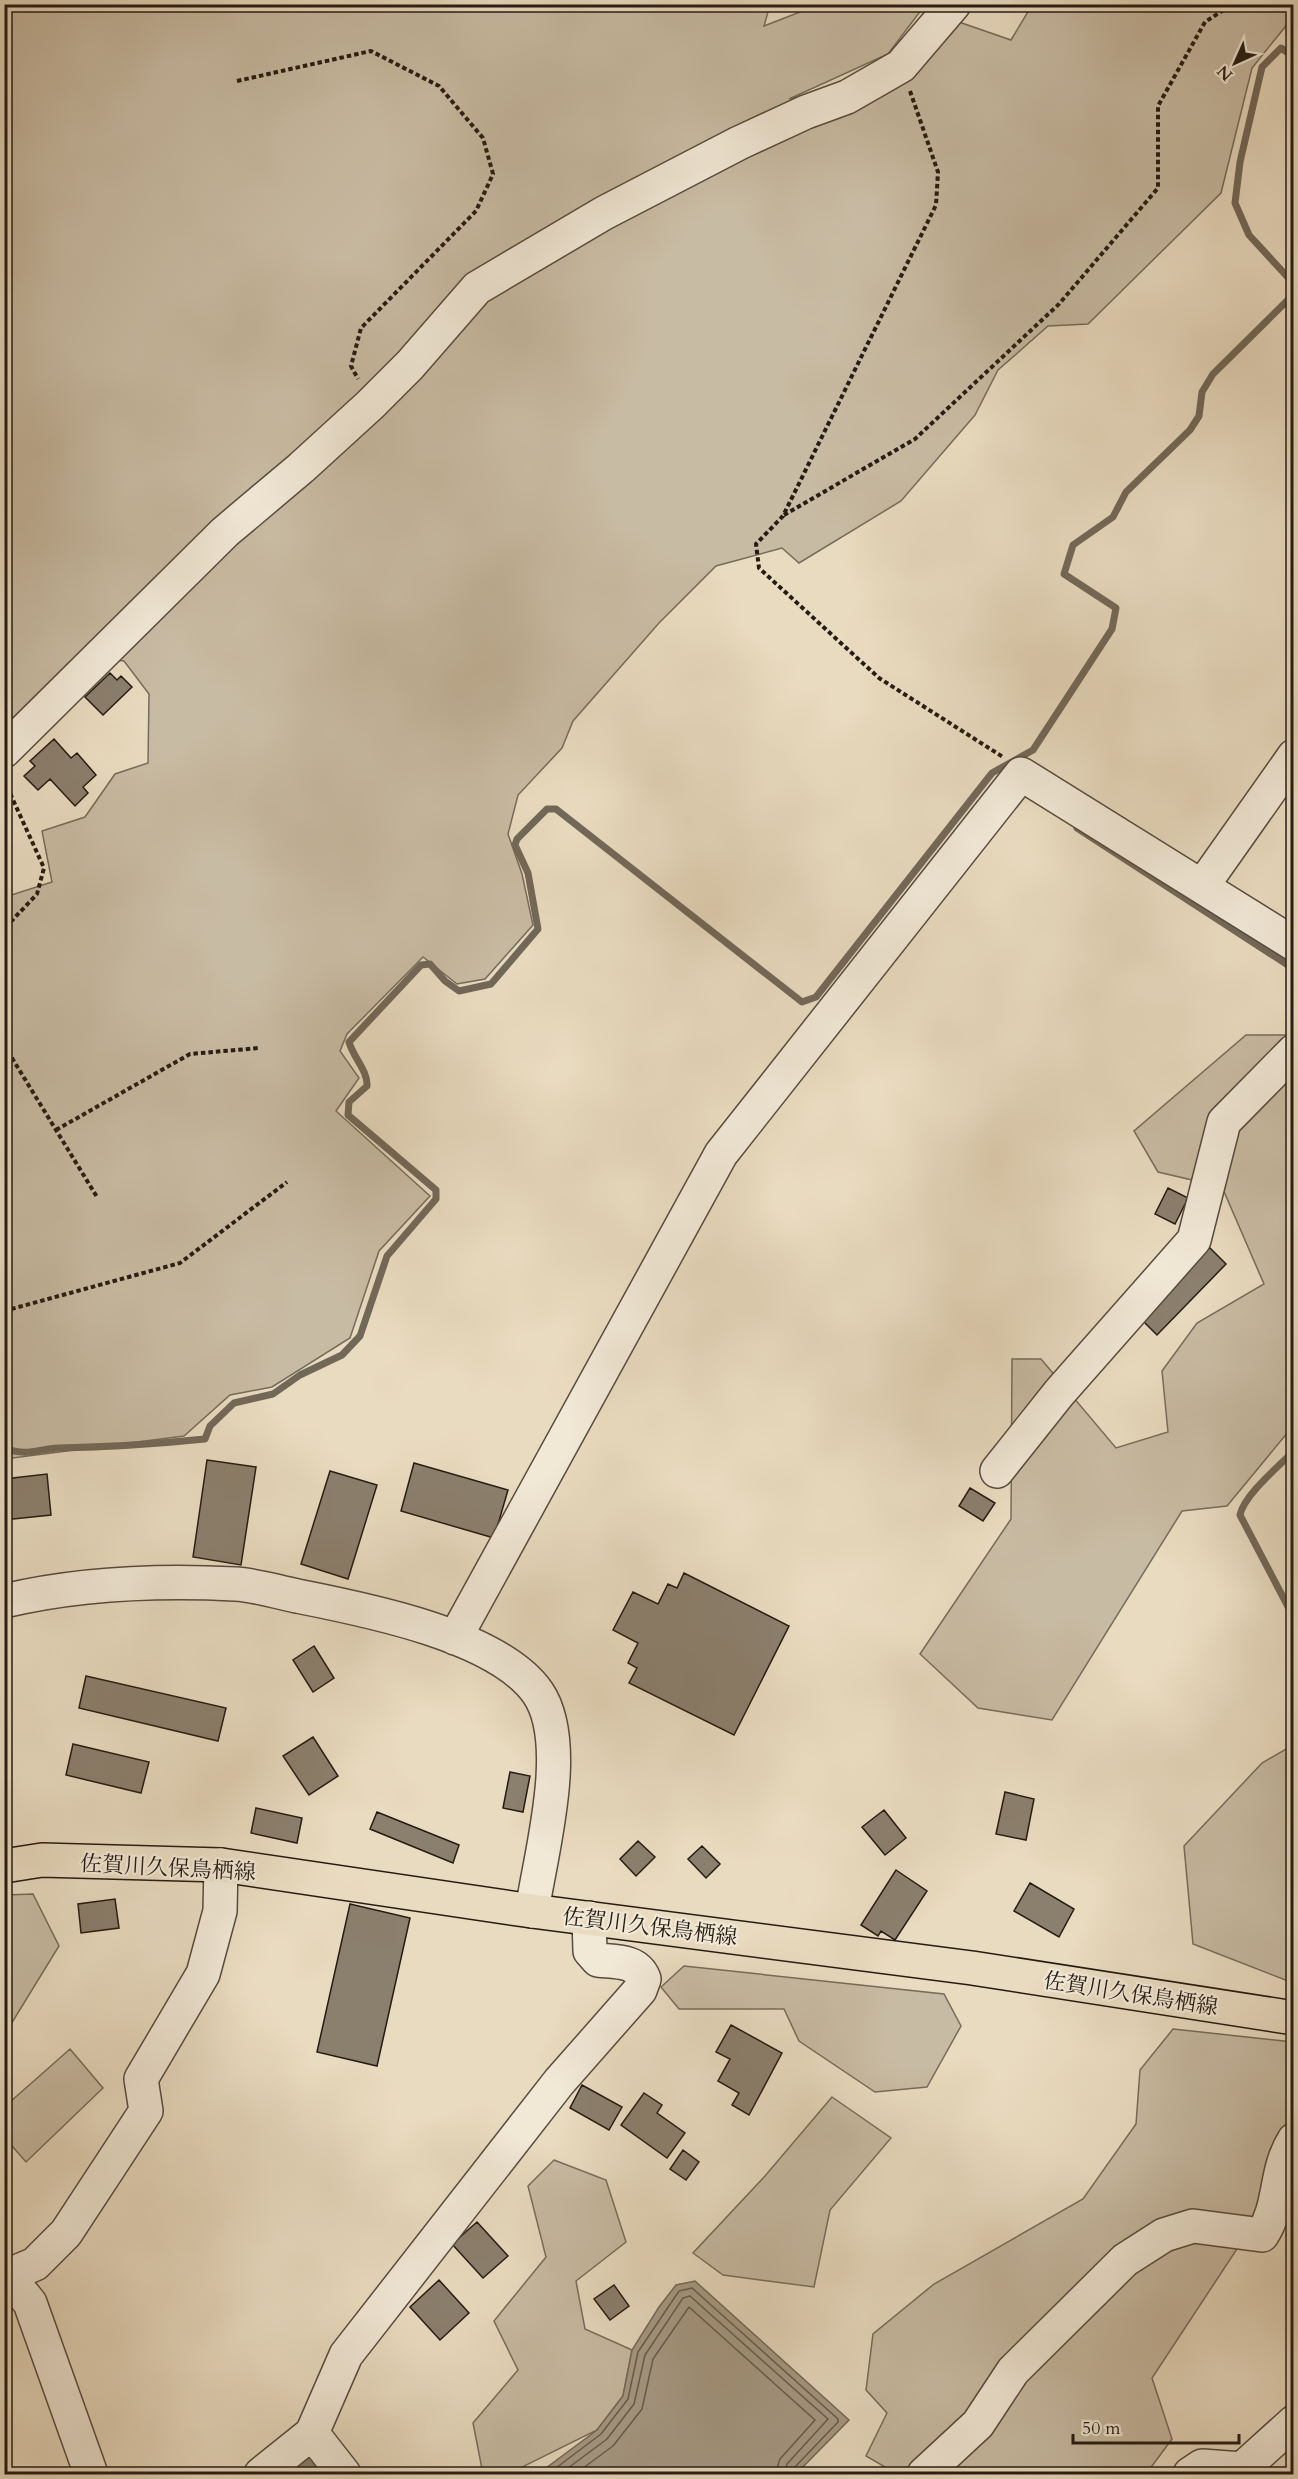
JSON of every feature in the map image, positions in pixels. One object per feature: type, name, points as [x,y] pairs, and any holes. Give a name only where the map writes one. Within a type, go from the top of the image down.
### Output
[{"type":"main road","name":"佐賀川久保鳥栖線","points":[[4,1866],[42,1860],[221,1865],[532,1911],[972,1968],[1293,2018]]},
{"type":"street","points":[[4,751],[225,532],[301,468],[370,405],[433,340],[477,288],[604,213],[806,112],[847,97],[901,66],[954,4]]},
{"type":"street","points":[[1203,885],[1293,756]]},
{"type":"street","points":[[455,1638],[721,1154],[1010,763],[1293,944]]},
{"type":"street","points":[[997,1471],[1059,1393],[1194,1240],[1224,1122],[1293,1051]]},
{"type":"street","points":[[4,1601],[56,1589],[139,1583],[238,1584],[382,1613],[455,1638],[511,1665],[538,1693],[552,1727],[555,1766],[532,1911]]},
{"type":"street","points":[[91,2475],[30,2303],[6,2274],[35,2264],[66,2233],[146,2111],[141,2079],[203,1974],[220,1911],[221,1865]]},
{"type":"street","points":[[261,2475],[312,2433],[346,2355],[559,2082],[640,1990],[644,1979],[641,1970],[634,1965],[598,1960],[590,1951],[589,1918]]},
{"type":"street","points":[[924,2475],[978,2424],[1013,2371],[1125,2260],[1164,2235],[1193,2226],[1262,2235],[1272,2218],[1283,2160],[1293,2140]]},
{"type":"street","points":[[1190,2475],[1202,2466],[1242,2469],[1293,2422]]},
{"type":"street","points":[[312,2433],[344,2475]]},
{"type":"path","points":[[1010,763],[879,678],[759,568],[756,544],[783,516],[915,439],[1059,304],[1158,188],[1158,106],[1205,22],[1233,4]]},
{"type":"path","points":[[237,81],[370,51],[439,86],[483,138],[493,174],[476,211],[361,328],[351,366],[370,405]]},
{"type":"path","points":[[783,516],[936,205],[938,172],[901,66]]},
{"type":"path","points":[[4,780],[44,868],[37,894],[4,929]]},
{"type":"path","points":[[4,1045],[97,1197]]},
{"type":"path","points":[[56,1130],[190,1054],[259,1048]]},
{"type":"path","points":[[4,1311],[180,1263],[286,1182]]},
{"type":"shaded area","points":[[4,5],[770,5],[764,26],[818,5],[925,5],[888,54],[789,99],[911,69],[953,20],[1011,40],[1032,5],[1294,5],[1285,27],[1252,68],[1221,193],[1088,324],[1048,326],[998,370],[975,415],[901,501],[799,563],[782,548],[716,566],[659,623],[573,721],[562,748],[518,795],[508,834],[522,874],[533,925],[485,979],[457,984],[423,957],[347,1034],[340,1051],[359,1078],[336,1111],[430,1196],[379,1251],[350,1338],[272,1387],[230,1395],[184,1436],[5,1459],[5,897],[52,882],[42,831],[85,817],[115,774],[148,763],[149,694],[124,661],[91,657],[5,736]]},
{"type":"shaded area","points":[[1246,1035],[1293,1035],[1293,1426],[1227,1506],[1182,1511],[1052,1720],[978,1708],[920,1654],[1011,1519],[1012,1359],[1041,1359],[1116,1448],[1168,1432],[1162,1371],[1197,1323],[1264,1284],[1222,1187],[1158,1172],[1134,1131]]},
{"type":"shaded area","points":[[1293,1745],[1293,1983],[1193,1944],[1184,1846],[1262,1763]]},
{"type":"shaded area","points":[[33,1894],[59,1946],[5,2034],[5,1895]]},
{"type":"shaded area","points":[[684,1966],[944,1994],[961,2026],[927,2087],[875,2092],[799,2041],[784,2009],[679,2009],[661,1987]]},
{"type":"shaded area","points":[[1173,2029],[1293,2042],[1293,2116],[1288,2118],[1258,2217],[1152,2378],[1172,2439],[1146,2474],[897,2474],[866,2456],[887,2413],[866,2390],[873,2334],[934,2284],[1083,2199],[1136,2124],[1140,2070]]},
{"type":"shaded area","points":[[70,2049],[103,2088],[26,2162],[5,2138],[5,2086],[10,2102]]},
{"type":"shaded area","points":[[832,2097],[891,2138],[830,2210],[814,2287],[723,2275],[693,2253],[765,2176]]},
{"type":"shaded area","points":[[554,2160],[606,2180],[626,2242],[576,2281],[585,2329],[632,2350],[623,2396],[597,2430],[508,2474],[483,2474],[473,2423],[518,2370],[494,2321],[546,2257],[528,2186]]},
{"type":"water","points":[[695,2281],[849,2420],[796,2474],[538,2474],[597,2430],[623,2396],[632,2350],[659,2307],[676,2285]]},
{"type":"building","points":[[110,673],[117,680],[121,676],[132,687],[103,715],[85,697]]},
{"type":"building","points":[[54,739],[71,758],[77,753],[96,775],[83,787],[88,793],[75,806],[50,779],[38,790],[24,776],[35,766],[30,761]]},
{"type":"building","points":[[1168,1188],[1188,1198],[1175,1224],[1155,1214]]},
{"type":"building","points":[[1209,1247],[1226,1264],[1157,1335],[1140,1318]]},
{"type":"building","points":[[207,1460],[256,1467],[241,1565],[193,1557]]},
{"type":"building","points":[[414,1463],[508,1490],[494,1538],[401,1511]]},
{"type":"building","points":[[330,1471],[377,1485],[348,1579],[301,1564]]},
{"type":"building","points":[[47,1474],[51,1515],[4,1520],[4,1479]]},
{"type":"building","points":[[970,1488],[995,1503],[983,1521],[959,1506]]},
{"type":"building","points":[[684,1573],[789,1626],[734,1735],[629,1683],[637,1668],[628,1663],[638,1643],[613,1630],[633,1592],[658,1604],[668,1584],[677,1588]]},
{"type":"building","points":[[314,1646],[334,1678],[313,1692],[293,1660]]},
{"type":"building","points":[[86,1676],[226,1708],[218,1741],[79,1708]]},
{"type":"building","points":[[313,1737],[338,1776],[309,1795],[283,1756]]},
{"type":"building","points":[[73,1744],[149,1762],[141,1793],[66,1775]]},
{"type":"building","points":[[510,1772],[530,1776],[523,1812],[503,1808]]},
{"type":"building","points":[[1005,1792],[1034,1799],[1026,1840],[996,1834]]},
{"type":"building","points":[[256,1808],[302,1818],[297,1843],[251,1833]]},
{"type":"building","points":[[884,1810],[906,1838],[885,1855],[862,1827]]},
{"type":"building","points":[[377,1812],[459,1845],[453,1863],[370,1829]]},
{"type":"building","points":[[638,1841],[655,1857],[636,1876],[620,1859]]},
{"type":"building","points":[[702,1846],[720,1864],[706,1878],[688,1859]]},
{"type":"building","points":[[896,1870],[927,1891],[895,1940],[881,1931],[878,1936],[861,1925]]},
{"type":"building","points":[[1030,1883],[1074,1909],[1059,1937],[1014,1911]]},
{"type":"building","points":[[115,1899],[119,1928],[81,1933],[78,1904]]},
{"type":"building","points":[[350,1904],[410,1918],[377,2066],[317,2052]]},
{"type":"building","points":[[731,2025],[782,2053],[749,2115],[732,2105],[739,2093],[718,2081],[730,2059],[716,2052]]},
{"type":"building","points":[[582,2085],[622,2107],[609,2130],[570,2108]]},
{"type":"building","points":[[644,2093],[662,2105],[657,2113],[685,2133],[667,2158],[621,2125]]},
{"type":"building","points":[[683,2150],[699,2162],[686,2180],[670,2169]]},
{"type":"building","points":[[477,2222],[508,2256],[483,2278],[452,2244]]},
{"type":"building","points":[[439,2280],[469,2313],[440,2340],[410,2307]]},
{"type":"building","points":[[614,2285],[629,2306],[610,2320],[594,2299]]},
{"type":"building","points":[[316,2450],[327,2474],[295,2474],[292,2471]]},
{"type":"waterway","points":[[1294,57],[1281,48],[1262,67],[1240,162],[1235,203],[1249,235],[1294,284]]},
{"type":"waterway","points":[[4,1448],[26,1452],[205,1439],[210,1426],[234,1403],[273,1394],[300,1375],[342,1355],[360,1336],[387,1256],[436,1199],[436,1190],[348,1115],[349,1102],[367,1086],[363,1069],[349,1042],[421,965],[430,964],[445,981],[459,991],[491,984],[538,929],[528,873],[515,845],[517,839],[547,809],[556,809],[802,1002],[816,997],[992,773],[1033,750],[1112,629],[1116,608],[1064,574],[1073,545],[1113,517],[1126,492],[1190,430],[1199,416],[1202,392],[1213,374],[1294,294]]},
{"type":"waterway","points":[[1077,828],[1294,969]]},
{"type":"waterway","points":[[1294,1451],[1255,1490],[1240,1515],[1294,1618]]}]
